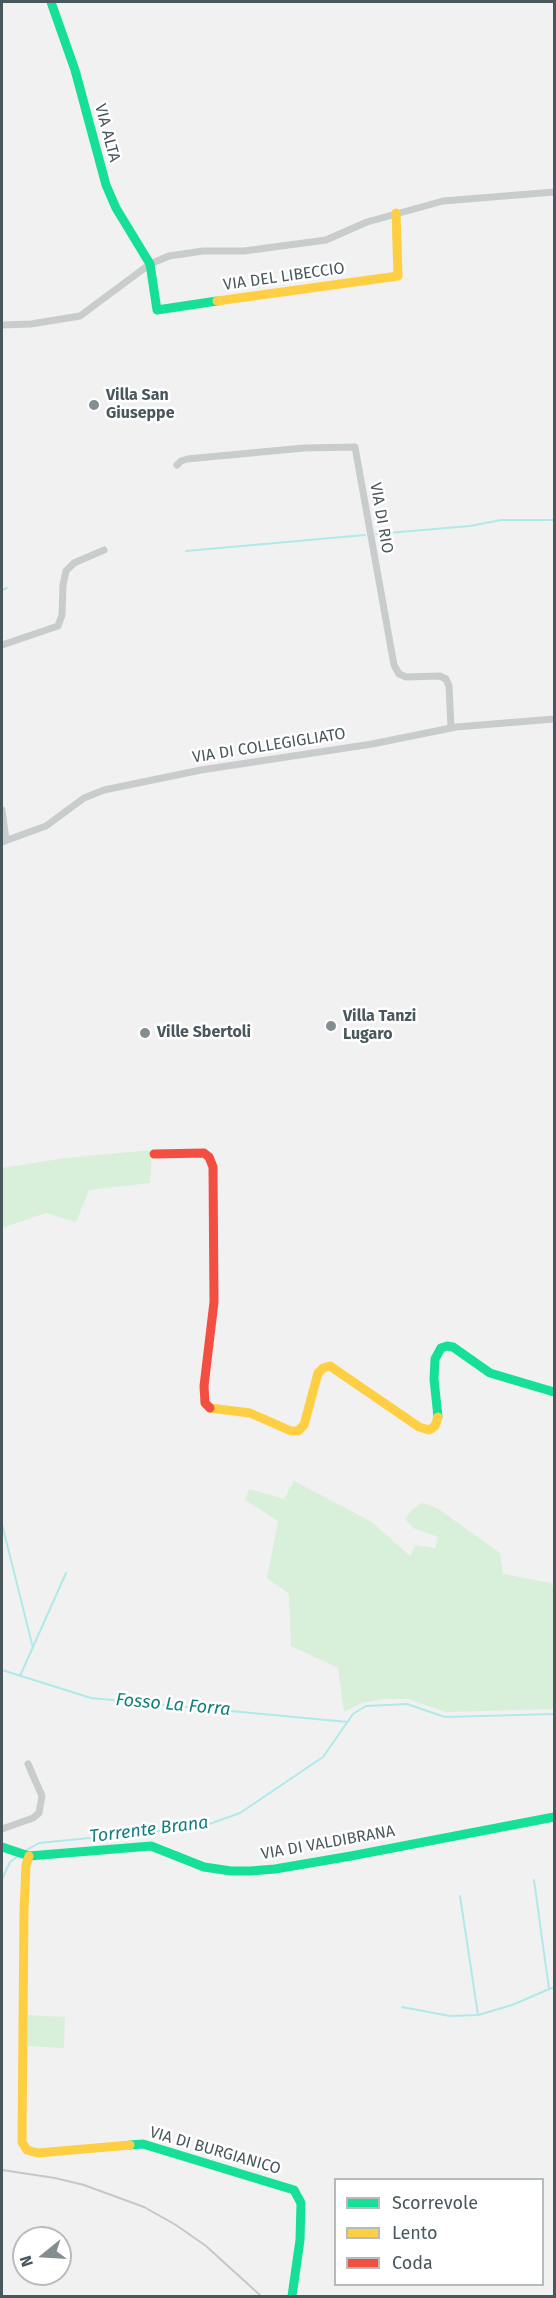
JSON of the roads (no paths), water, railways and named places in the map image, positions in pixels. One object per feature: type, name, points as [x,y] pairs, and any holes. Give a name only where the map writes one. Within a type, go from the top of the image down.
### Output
[{"type":"street","name":"VIA ALTA","points":[[51,2],[75,70],[106,185],[116,208],[150,264]]},
{"type":"street","points":[[2,326],[80,316],[150,264],[169,256],[193,252],[244,251],[326,240],[396,213],[453,199],[555,192]]},
{"type":"street","name":"VIA DEL LIBECCIO","points":[[150,264],[157,309],[398,276],[396,213]]},
{"type":"street","name":"VIA DI RIO","points":[[177,465],[180,461],[187,459],[304,448],[356,447],[394,665],[399,674],[406,677],[440,676],[446,680],[449,686],[452,728]]},
{"type":"street","points":[[2,645],[58,626],[62,615],[66,571],[74,564],[104,550]]},
{"type":"street","name":"VIA DI COLLEGIGLIATO","points":[[4,841],[51,824],[84,798],[104,790],[201,770],[372,744],[452,728],[555,719]]},
{"type":"street","points":[[2,810],[4,841]]},
{"type":"street","points":[[154,1154],[204,1153],[209,1157],[213,1167],[214,1302],[204,1386],[205,1403],[210,1408],[255,1415],[291,1431],[296,1431],[302,1428],[317,1375],[328,1366],[419,1428],[427,1430],[434,1427],[438,1416],[434,1364],[440,1349],[445,1346],[453,1347],[490,1373],[555,1392]]},
{"type":"street","points":[[2,1829],[33,1818],[39,1813],[42,1796],[28,1764]]},
{"type":"street","name":"VIA DI VALDIBRANA","points":[[2,1846],[27,1855],[151,1846],[204,1867],[231,1871],[267,1870],[555,1817]]},
{"type":"street","name":"VIA DI BURGIANICO","points":[[27,1855],[24,1910],[22,2142],[27,2150],[38,2153],[143,2144],[294,2190],[301,2203],[300,2240],[292,2296]]},
{"type":"waterway","points":[[376,534],[470,526],[501,520],[554,520]]},
{"type":"waterway","points":[[186,551],[365,535]]},
{"type":"waterway","points":[[2,590],[7,588]]},
{"type":"waterway","points":[[2,1524],[33,1648]]},
{"type":"waterway","points":[[20,1676],[66,1573]]},
{"type":"waterway","name":"Fosso La Forra","points":[[2,1670],[91,1698],[348,1722]]},
{"type":"waterway","name":"Torrente Brana","points":[[25,1851],[39,1843],[201,1827],[240,1813],[323,1757],[353,1714],[366,1706],[407,1704],[445,1717],[554,1714]]},
{"type":"waterway","name":"Torrente Brana","points":[[2,1879],[10,1862],[18,1856]]},
{"type":"waterway","points":[[534,1880],[549,1989]]},
{"type":"waterway","points":[[460,1896],[478,2015]]},
{"type":"waterway","points":[[402,2007],[450,2016],[478,2015],[512,2005],[554,1987]]},
{"type":"railway","points":[[2,2170],[84,2185],[144,2207],[176,2225],[206,2246],[261,2296]]},
{"type":"place","name":"Villa San Giuseppe","points":[[94,405]]},
{"type":"place","name":"Villa Tanzi Lugaro","points":[[331,1026]]},
{"type":"place","name":"Ville Sbertoli","points":[[145,1033]]}]
